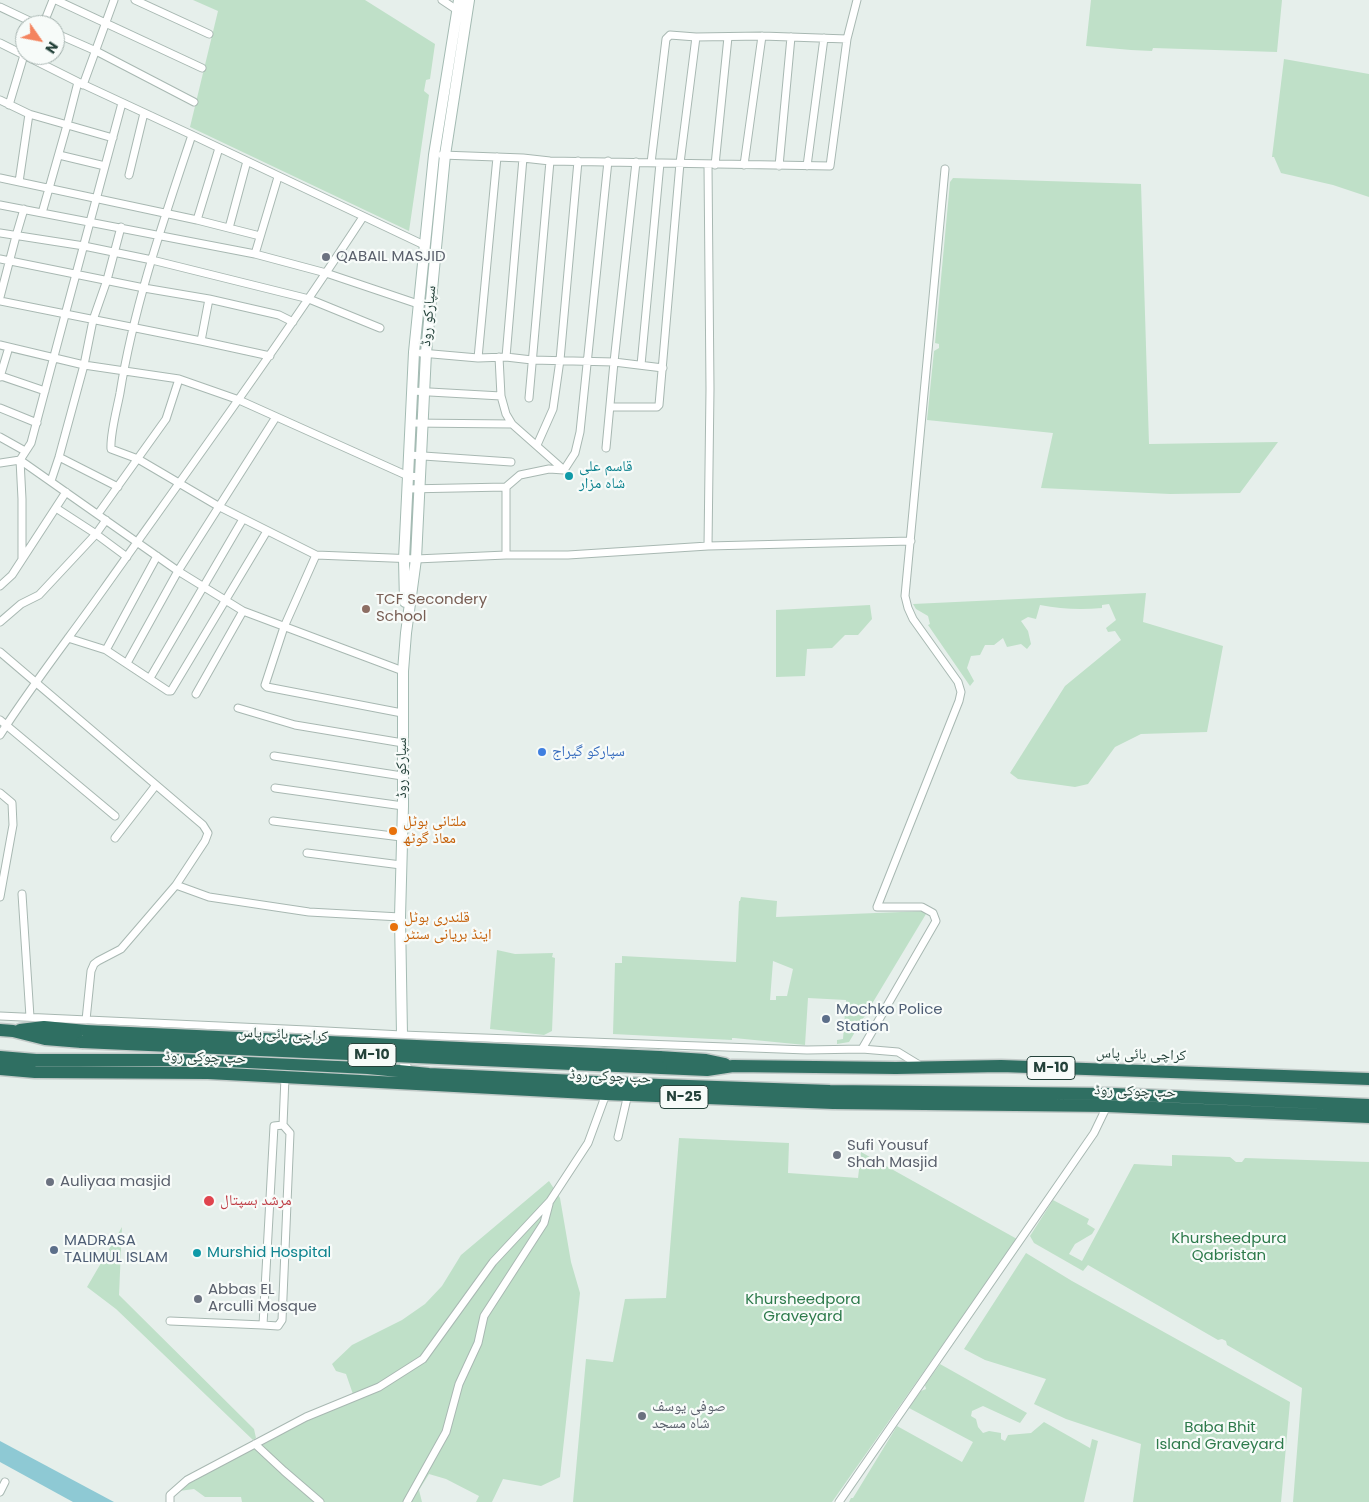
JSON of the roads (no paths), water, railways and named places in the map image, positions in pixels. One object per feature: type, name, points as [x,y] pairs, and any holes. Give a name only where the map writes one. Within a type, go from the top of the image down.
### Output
[{"type":"highway","name":"کراچی بائی پاس","points":[[6,1031],[44,1027],[85,1031],[660,1062],[706,1060],[733,1066],[1001,1066],[1369,1079]]},
{"type":"highway","points":[[0,1057],[36,1060],[208,1060],[368,1068],[406,1077],[830,1091],[1112,1094],[1369,1105]]},
{"type":"highway","name":"حب چوکی روڈ","points":[[0,1068],[36,1072],[208,1073],[285,1077],[406,1077],[606,1094],[842,1103],[1107,1106],[1369,1118]]},
{"type":"street","points":[[47,15],[54,0],[202,68]]},
{"type":"street","points":[[42,213],[80,84],[96,51],[114,0]]},
{"type":"street","points":[[135,0],[209,34]]},
{"type":"street","points":[[442,0],[458,5]]},
{"type":"street","name":"سپارکو روڈ","points":[[406,633],[404,559],[418,304],[424,245],[469,0]]},
{"type":"street","points":[[440,155],[523,158],[550,161],[830,166],[847,39],[857,0]]},
{"type":"street","name":"سپارکو روڈ","points":[[406,1077],[402,1035],[400,917],[403,671],[416,559],[426,353],[440,155],[458,5]]},
{"type":"street","points":[[0,7],[17,15]]},
{"type":"street","points":[[651,163],[666,39],[670,35],[847,39]]},
{"type":"street","points":[[744,164],[762,36]]},
{"type":"street","points":[[65,37],[96,51],[194,102]]},
{"type":"street","points":[[610,407],[657,407],[659,405],[680,163],[696,37]]},
{"type":"street","points":[[708,546],[711,165],[728,37]]},
{"type":"street","points":[[779,166],[792,37]]},
{"type":"street","points":[[807,166],[824,38]]},
{"type":"street","points":[[0,43],[15,50]]},
{"type":"street","points":[[9,104],[25,65]]},
{"type":"street","points":[[45,65],[80,84],[424,245]]},
{"type":"street","points":[[0,110],[1,100],[29,114],[113,138]]},
{"type":"street","points":[[22,559],[20,460],[31,444],[38,422],[64,314],[122,103]]},
{"type":"street","points":[[129,175],[144,113]]},
{"type":"street","points":[[19,182],[29,114]]},
{"type":"street","points":[[192,135],[159,235],[133,328],[111,450],[138,459],[218,506],[316,555],[416,559],[506,554],[568,554],[708,546],[911,541]]},
{"type":"street","points":[[196,220],[219,148]]},
{"type":"street","points":[[59,155],[105,166]]},
{"type":"street","points":[[478,358],[497,157]]},
{"type":"street","points":[[523,158],[502,357],[501,396],[506,414],[512,424],[564,470]]},
{"type":"street","points":[[229,228],[247,161]]},
{"type":"street","points":[[529,398],[550,161]]},
{"type":"street","points":[[538,445],[554,410],[578,161]]},
{"type":"street","points":[[564,470],[575,453],[580,432],[608,161]]},
{"type":"street","points":[[606,448],[636,162]]},
{"type":"street","points":[[641,365],[660,163]]},
{"type":"street","points":[[862,1049],[936,921],[933,913],[922,907],[877,907],[956,710],[961,692],[958,682],[913,619],[905,596],[945,170]]},
{"type":"street","points":[[255,254],[278,176]]},
{"type":"street","points":[[0,178],[196,220],[260,236]]},
{"type":"street","points":[[0,205],[255,254],[326,273],[418,304]]},
{"type":"street","points":[[0,297],[24,209]]},
{"type":"street","points":[[0,735],[270,356],[363,217]]},
{"type":"street","points":[[51,481],[60,457],[84,364],[93,320],[107,280],[121,227]]},
{"type":"street","points":[[0,233],[84,246],[152,260],[309,299],[380,328]]},
{"type":"street","points":[[0,259],[209,299],[279,315],[293,322]]},
{"type":"street","points":[[201,341],[209,299]]},
{"type":"street","points":[[0,301],[270,356]]},
{"type":"street","points":[[0,345],[84,364],[179,379],[239,400],[408,476],[420,477]]},
{"type":"street","points":[[9,347],[0,377],[45,391]]},
{"type":"street","points":[[414,352],[478,358],[502,357],[532,360],[614,362],[663,368]]},
{"type":"street","points":[[98,514],[166,419],[179,379]]},
{"type":"street","points":[[412,391],[501,396]]},
{"type":"street","points":[[0,408],[38,422]]},
{"type":"street","points":[[127,663],[178,570],[276,417]]},
{"type":"street","points":[[410,423],[512,424]]},
{"type":"street","points":[[0,437],[25,451]]},
{"type":"street","points":[[409,455],[511,462]]},
{"type":"street","points":[[60,457],[118,487]]},
{"type":"street","points":[[0,463],[20,460],[157,556],[243,611],[403,671]]},
{"type":"street","points":[[407,489],[506,487],[520,475],[549,469],[564,470]]},
{"type":"street","points":[[506,487],[506,554]]},
{"type":"street","points":[[0,586],[12,575],[66,492]]},
{"type":"street","points":[[56,508],[127,556]]},
{"type":"street","points":[[150,678],[243,519]]},
{"type":"street","points":[[0,622],[21,604],[39,595],[96,534],[106,520]]},
{"type":"street","points":[[68,638],[106,650],[168,691],[171,691],[267,531]]},
{"type":"street","points":[[316,555],[284,627],[265,685],[267,687],[402,713]]},
{"type":"street","points":[[106,650],[157,556]]},
{"type":"street","points":[[196,694],[243,611]]},
{"type":"street","points":[[0,652],[156,785],[203,826],[208,833],[205,841],[176,885],[121,948],[94,964],[91,972],[85,1031]]},
{"type":"street","points":[[238,708],[295,725],[403,743]]},
{"type":"street","points":[[0,720],[116,816]]},
{"type":"street","points":[[274,756],[402,776]]},
{"type":"street","points":[[116,838],[156,785]]},
{"type":"street","points":[[275,788],[402,806]]},
{"type":"street","points":[[0,792],[12,803],[13,825],[0,897]]},
{"type":"street","points":[[273,821],[401,836]]},
{"type":"street","points":[[307,853],[401,865]]},
{"type":"street","points":[[176,885],[210,897],[300,911],[400,917]]},
{"type":"street","points":[[22,894],[30,1017]]},
{"type":"street","points":[[0,1016],[30,1017],[85,1031],[402,1035],[807,1050],[862,1049],[898,1052],[923,1067]]},
{"type":"street","points":[[170,1321],[278,1326],[282,1320],[290,1133],[283,1125],[285,1077]]},
{"type":"street","points":[[170,1502],[170,1495],[187,1480],[306,1417],[379,1386],[423,1359],[493,1262],[550,1201],[588,1143],[606,1094]]},
{"type":"street","points":[[618,1136],[628,1094]]},
{"type":"street","points":[[839,1502],[1094,1133],[1107,1106]]},
{"type":"street","points":[[264,1325],[274,1126],[283,1125]]},
{"type":"street","points":[[407,1502],[446,1432],[459,1384],[478,1343],[484,1316],[544,1223],[550,1201]]},
{"type":"street","points":[[255,1444],[284,1472],[320,1502]]},
{"type":"street","points":[[0,1492],[5,1482]]},
{"type":"water","points":[[0,1441],[114,1502],[73,1502],[0,1462]]},
{"type":"place","name":"QABAIL MASJID","points":[[326,257]]},
{"type":"place","name":"قاسم علی شاہ مزار","points":[[569,476]]},
{"type":"place","name":"TCF Secondery School","points":[[366,609]]},
{"type":"place","name":"سپارکو گیراج","points":[[542,752]]},
{"type":"place","name":"ملتانی ہوٹل معاذ گوٹھ","points":[[393,831]]},
{"type":"place","name":"قلندری ہوٹل اینڈ بریانی سنٹر","points":[[394,927]]},
{"type":"place","name":"Mochko Police Station","points":[[826,1019]]},
{"type":"place","name":"Sufi Yousuf Shah Masjid","points":[[837,1155]]},
{"type":"place","name":"Auliyaa masjid","points":[[50,1182]]},
{"type":"place","name":"مرشد ہسپتال","points":[[209,1201]]},
{"type":"place","name":"MADRASA TALIMUL ISLAM","points":[[54,1250]]},
{"type":"place","name":"Murshid Hospital","points":[[197,1253]]},
{"type":"place","name":"Abbas EL Arculli Mosque","points":[[198,1299]]},
{"type":"place","name":"صوفی یوسف شاہ مسجد","points":[[642,1416]]},
{"type":"park label","name":"Khursheedpura Qabristan","points":[[1229,1248]]},
{"type":"park label","name":"Khursheedpora Graveyard","points":[[803,1308]]},
{"type":"park label","name":"Baba Bhit Island Graveyard","points":[[1220,1436]]}]
